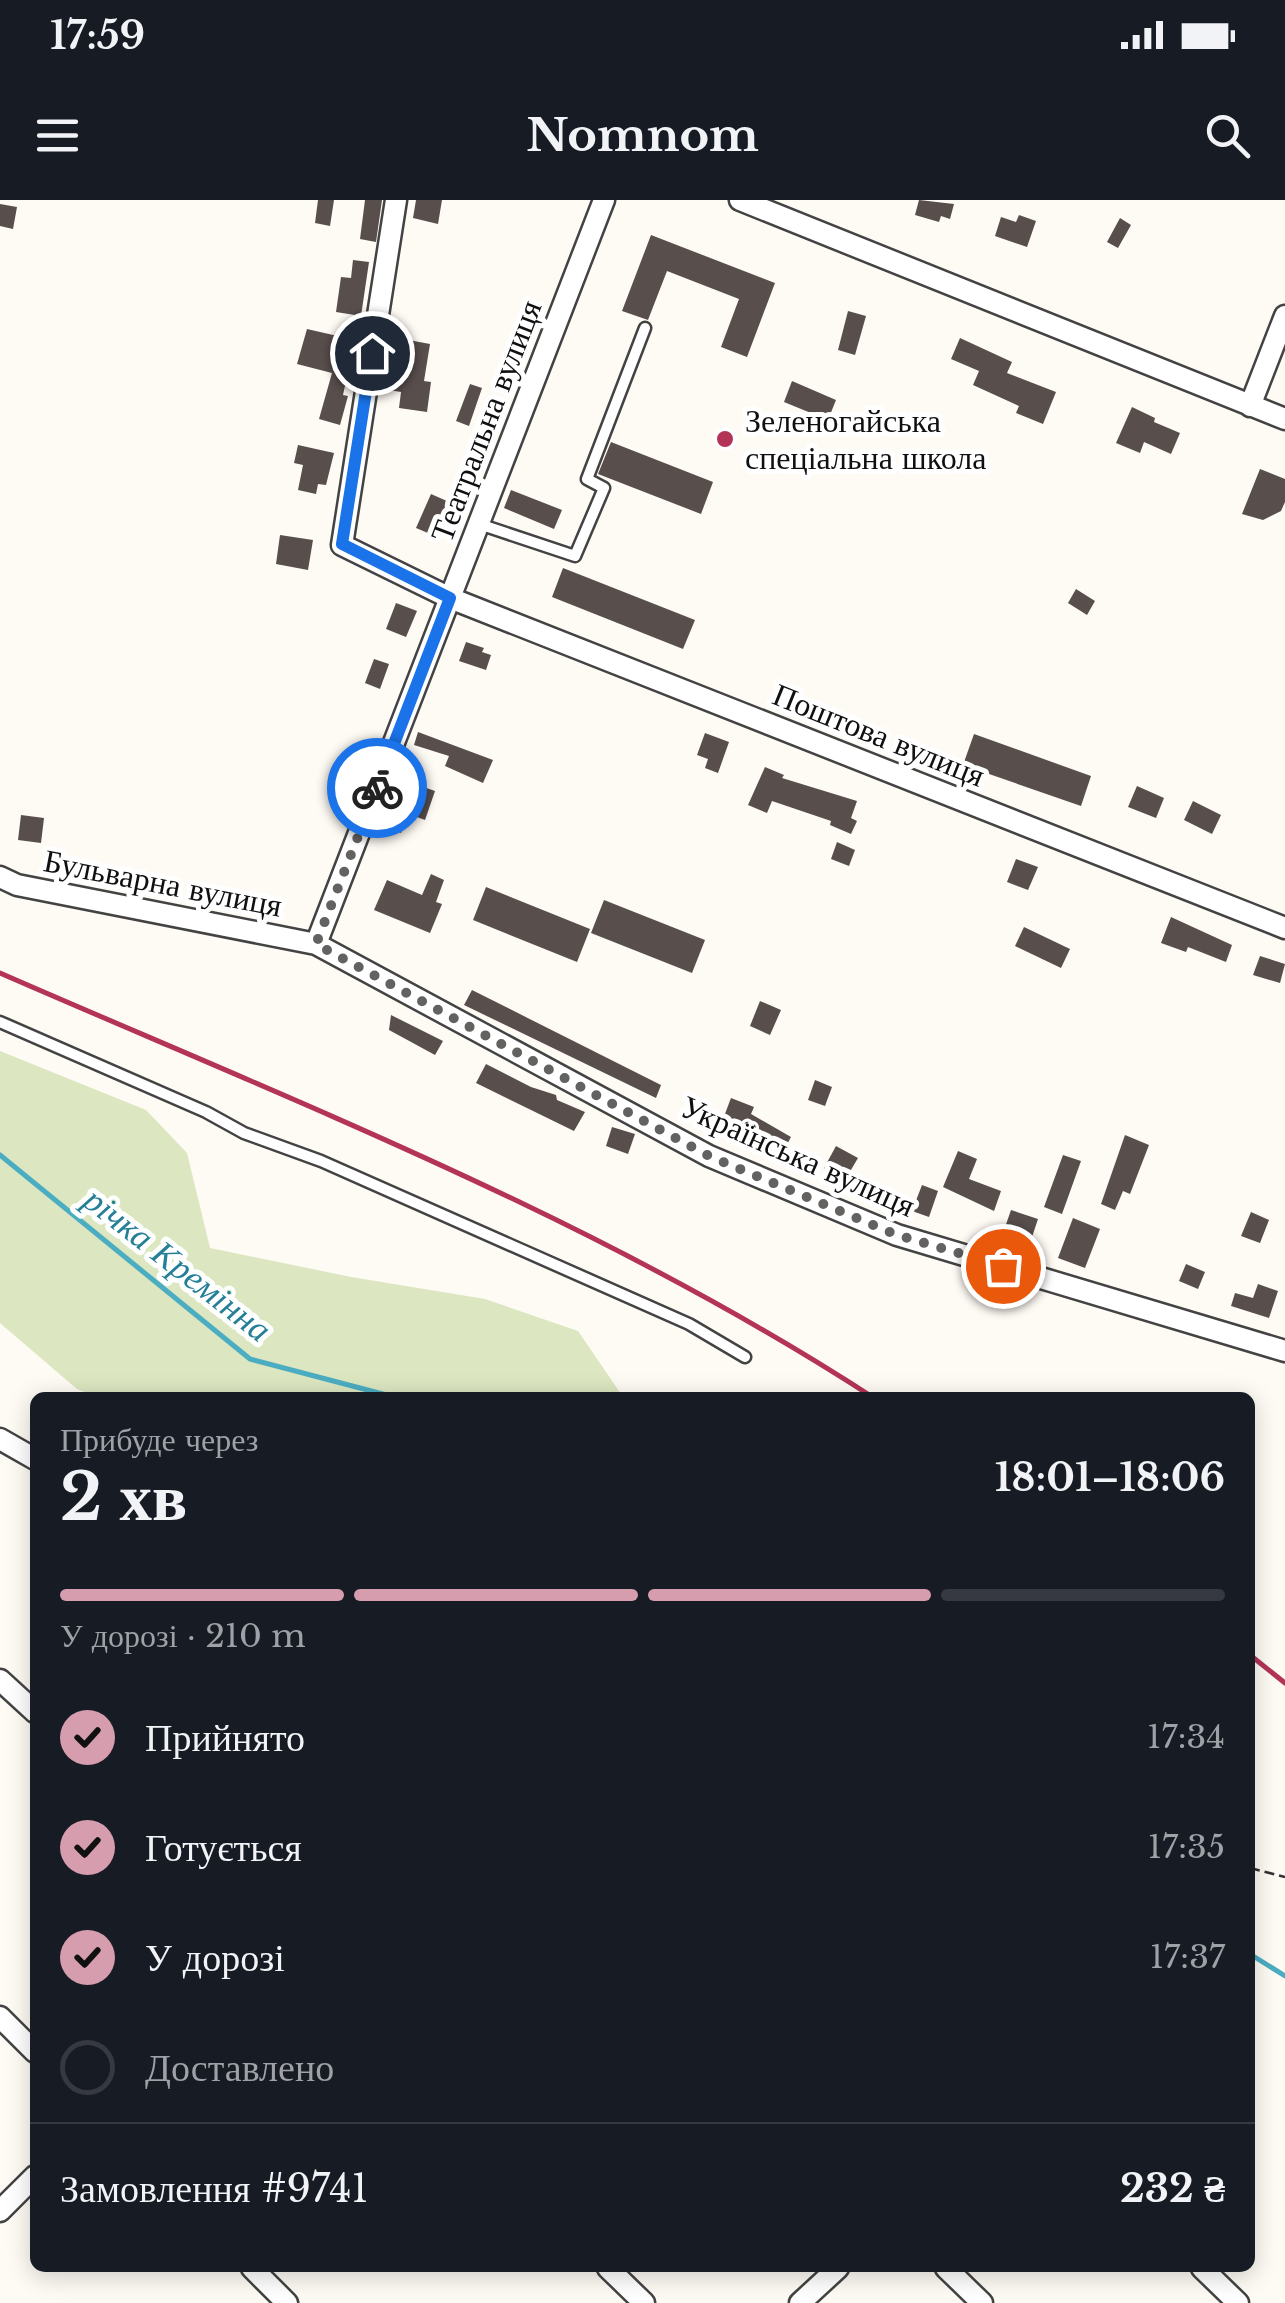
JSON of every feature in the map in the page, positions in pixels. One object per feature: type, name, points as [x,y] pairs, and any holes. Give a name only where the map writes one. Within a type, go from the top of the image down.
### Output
[{"type":"street","name":"Поштова вулиця","points":[[396,200],[342,544],[450,598],[1285,928]]},
{"type":"street","name":"Театральна вулиця","points":[[316,944],[604,200]]},
{"type":"street","points":[[740,200],[1285,420]]},
{"type":"street","points":[[1250,406],[1285,316]]},
{"type":"street","name":"Бульварна вулиця","points":[[0,876],[17,885],[316,944]]},
{"type":"street","name":"Українська вулиця","points":[[316,944],[709,1156],[811,1199],[897,1235],[1285,1351]]},
{"type":"street","points":[[0,1439],[30,1456]]},
{"type":"street","points":[[0,1680],[30,1707]]},
{"type":"street","points":[[0,2017],[30,2047]]},
{"type":"street","points":[[0,2211],[30,2181]]},
{"type":"street","points":[[256,2272],[287,2303]]},
{"type":"street","points":[[612,2272],[644,2303]]},
{"type":"street","points":[[800,2303],[834,2272]]},
{"type":"street","points":[[950,2272],[982,2303]]},
{"type":"street","points":[[1206,2272],[1238,2303]]},
{"type":"lane","points":[[479,524],[575,556],[604,488],[587,480],[645,328]]},
{"type":"lane","points":[[0,1022],[689,1324],[745,1357]]},
{"type":"path","points":[[1255,1869],[1285,1877]]},
{"type":"green space","points":[[0,1051],[146,1110],[187,1153],[210,1248],[485,1299],[578,1331],[620,1392],[85,1392],[0,1323]]},
{"type":"building","points":[[318,200],[334,200],[330,226],[315,223]]},
{"type":"building","points":[[365,200],[382,200],[376,242],[360,239]]},
{"type":"building","points":[[416,200],[442,200],[438,224],[413,218]]},
{"type":"building","points":[[919,200],[954,204],[950,219],[941,216],[939,222],[915,215]]},
{"type":"building","points":[[0,204],[17,207],[13,229],[0,226]]},
{"type":"building","points":[[1019,215],[1036,221],[1027,247],[995,236],[1001,217],[1016,222]]},
{"type":"building","points":[[1120,218],[1131,225],[1118,248],[1107,242]]},
{"type":"building","points":[[651,235],[775,283],[747,357],[721,347],[739,299],[667,271],[648,320],[622,311]]},
{"type":"building","points":[[353,260],[369,262],[361,316],[336,312],[341,277],[351,278]]},
{"type":"building","points":[[848,311],[866,316],[855,355],[838,350]]},
{"type":"building","points":[[307,329],[355,340],[340,425],[319,419],[332,373],[297,364]]},
{"type":"building","points":[[960,338],[1012,362],[1007,373],[1056,392],[1043,424],[1016,413],[1019,406],[973,385],[979,371],[951,359]]},
{"type":"building","points":[[403,339],[430,344],[424,381],[431,382],[427,412],[399,408],[401,392],[383,389],[386,366],[398,368]]},
{"type":"building","points":[[792,381],[836,400],[828,420],[784,402]]},
{"type":"building","points":[[470,384],[482,388],[469,426],[456,421]]},
{"type":"building","points":[[1132,407],[1180,433],[1171,454],[1144,442],[1140,453],[1116,443]]},
{"type":"building","points":[[611,442],[713,482],[701,514],[598,474]]},
{"type":"building","points":[[298,445],[334,453],[326,485],[318,484],[316,494],[298,490],[303,465],[294,463]]},
{"type":"building","points":[[1260,469],[1285,479],[1281,511],[1263,520],[1242,514]]},
{"type":"building","points":[[511,490],[562,510],[554,529],[504,508]]},
{"type":"building","points":[[431,494],[456,505],[449,520],[443,518],[435,536],[416,528]]},
{"type":"building","points":[[280,535],[313,540],[308,570],[276,564]]},
{"type":"building","points":[[563,568],[695,620],[683,649],[552,597]]},
{"type":"building","points":[[1076,589],[1095,601],[1087,615],[1068,603]]},
{"type":"building","points":[[396,603],[417,611],[406,637],[386,629]]},
{"type":"building","points":[[466,642],[491,655],[486,670],[459,661]]},
{"type":"building","points":[[374,659],[389,664],[380,689],[365,683]]},
{"type":"building","points":[[418,732],[493,760],[483,783],[445,766],[449,756],[414,745]]},
{"type":"building","points":[[705,733],[729,742],[718,773],[705,768],[708,759],[697,755]]},
{"type":"building","points":[[974,734],[1091,776],[1081,806],[963,765]]},
{"type":"building","points":[[765,767],[784,775],[782,778],[857,801],[851,818],[857,821],[851,834],[830,825],[831,821],[772,801],[767,813],[748,805]]},
{"type":"building","points":[[403,780],[435,791],[425,820],[409,814],[401,833],[379,823],[386,809],[391,812]]},
{"type":"building","points":[[1137,786],[1164,798],[1156,818],[1128,807]]},
{"type":"building","points":[[1193,801],[1221,815],[1212,834],[1184,820]]},
{"type":"building","points":[[21,815],[44,818],[41,843],[18,840]]},
{"type":"building","points":[[837,842],[855,850],[849,866],[831,859]]},
{"type":"building","points":[[1016,859],[1038,867],[1028,890],[1007,882]]},
{"type":"building","points":[[431,874],[444,880],[436,902],[442,904],[430,933],[374,910],[387,880],[422,895]]},
{"type":"building","points":[[486,887],[590,929],[577,962],[473,920]]},
{"type":"building","points":[[604,900],[705,940],[692,973],[591,933]]},
{"type":"building","points":[[1171,917],[1232,945],[1226,962],[1188,947],[1186,952],[1161,943]]},
{"type":"building","points":[[1024,927],[1070,949],[1061,968],[1015,946]]},
{"type":"building","points":[[1260,956],[1285,964],[1280,983],[1253,975]]},
{"type":"building","points":[[472,990],[661,1085],[656,1098],[464,1005]]},
{"type":"building","points":[[760,1001],[781,1010],[770,1035],[750,1026]]},
{"type":"building","points":[[391,1015],[443,1041],[435,1055],[389,1030]]},
{"type":"building","points":[[486,1064],[585,1112],[574,1131],[476,1083]]},
{"type":"building","points":[[815,1080],[832,1087],[825,1106],[808,1100]]},
{"type":"building","points":[[731,1098],[754,1107],[751,1114],[791,1137],[783,1152],[745,1130],[743,1136],[720,1127]]},
{"type":"building","points":[[612,1127],[635,1134],[628,1154],[606,1146]]},
{"type":"building","points":[[1125,1135],[1149,1145],[1130,1194],[1123,1191],[1115,1210],[1101,1204]]},
{"type":"building","points":[[836,1146],[858,1158],[845,1180],[824,1168]]},
{"type":"building","points":[[958,1151],[977,1159],[969,1179],[1001,1191],[994,1211],[943,1187]]},
{"type":"building","points":[[1063,1155],[1081,1161],[1062,1214],[1044,1207]]},
{"type":"building","points":[[922,1185],[938,1191],[929,1217],[912,1211]]},
{"type":"building","points":[[1011,1210],[1038,1219],[1029,1246],[1002,1236]]},
{"type":"building","points":[[1251,1212],[1269,1220],[1260,1243],[1241,1236]]},
{"type":"building","points":[[1073,1218],[1100,1229],[1085,1268],[1058,1258]]},
{"type":"building","points":[[1186,1264],[1205,1272],[1198,1289],[1179,1281]]},
{"type":"building","points":[[1258,1284],[1278,1291],[1269,1318],[1231,1306],[1235,1293],[1253,1298]]},
{"type":"waterway","name":"річка Кремінна","points":[[0,1155],[250,1359],[375,1392]]},
{"type":"waterway","name":"річка Кремінна","points":[[1255,1957],[1285,1976]]},
{"type":"railway","points":[[0,973],[335,1117],[556,1220],[770,1334],[864,1392]]},
{"type":"railway","points":[[1255,1659],[1285,1683]]},
{"type":"way so far","points":[[377,788],[316,944],[709,1156],[897,1235],[1003,1266]]},
{"type":"place","name":"Зеленогайська спеціальна школа","points":[[725,439]]},
{"type":"route","points":[[372,353],[342,544],[450,598],[377,788]]}]
